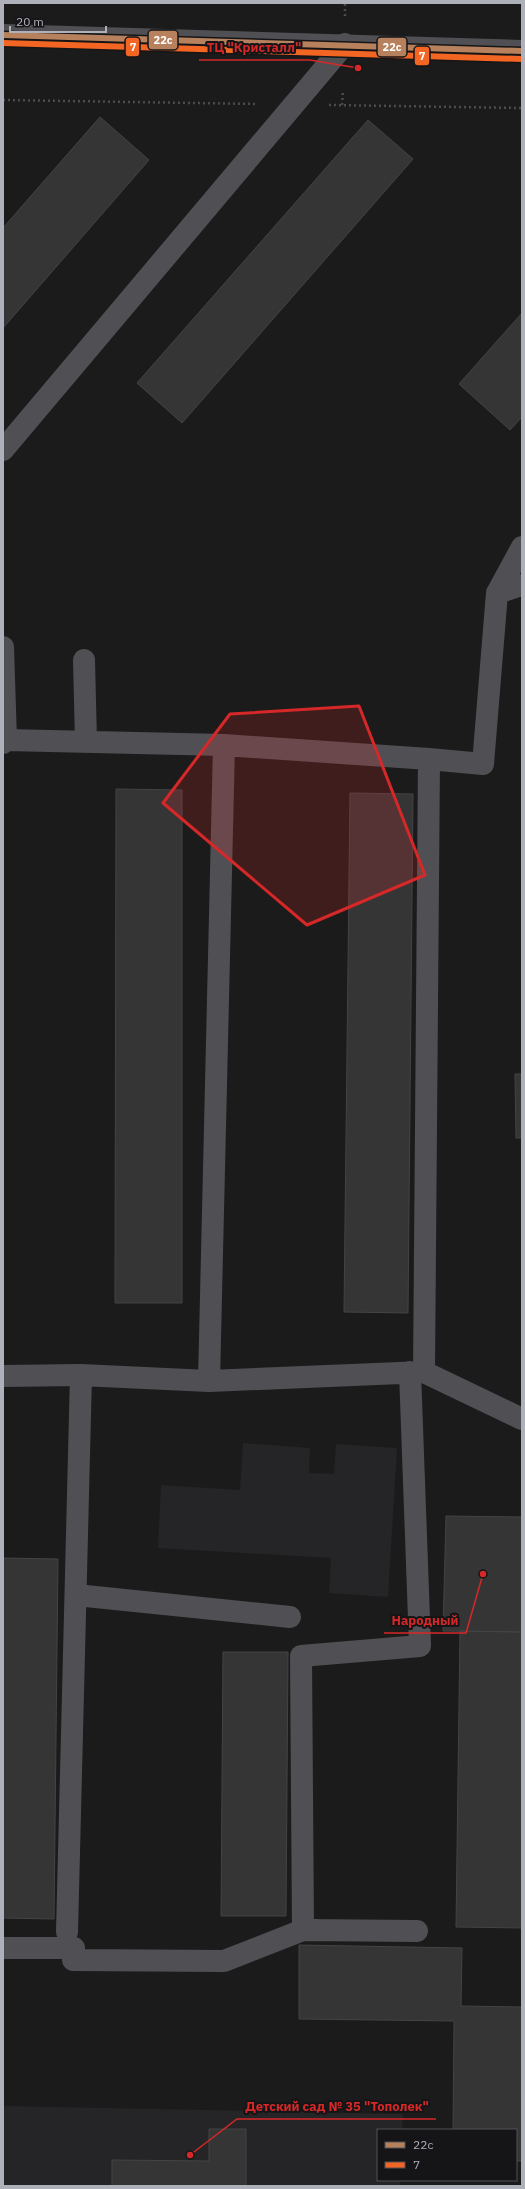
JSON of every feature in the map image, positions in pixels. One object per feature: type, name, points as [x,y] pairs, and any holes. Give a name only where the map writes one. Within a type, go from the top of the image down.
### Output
[{"type":"street","points":[[3,35],[522,50]]},
{"type":"street","points":[[3,450],[345,44]]},
{"type":"street","points":[[3,647],[4,742],[224,745],[483,764],[497,592],[522,548]]},
{"type":"street","points":[[497,592],[522,585]]},
{"type":"street","points":[[84,660],[86,742]]},
{"type":"street","points":[[210,1381],[224,745]]},
{"type":"street","points":[[303,1930],[301,1656],[420,1646],[417,1372],[429,759]]},
{"type":"street","points":[[3,1376],[81,1375],[210,1381],[417,1372],[522,1419]]},
{"type":"street","points":[[67,1932],[81,1375]]},
{"type":"street","points":[[76,1595],[290,1617]]},
{"type":"street","points":[[3,1948],[74,1948],[73,1960],[224,1961],[303,1930],[416,1930]]},
{"type":"highlighted area","points":[[359,706],[425,875],[307,925],[163,803],[230,714]]},
{"type":"shaded area","points":[[243,1443],[310,1448],[309,1473],[334,1474],[336,1444],[397,1448],[388,1597],[329,1593],[331,1558],[158,1548],[161,1485],[240,1490]]},
{"type":"shaded area","points":[[3,2106],[403,2114],[402,2129],[377,2129],[377,2181],[400,2181],[400,2186],[3,2186]]},
{"type":"building","points":[[100,117],[149,160],[3,328],[3,228]]},
{"type":"building","points":[[368,120],[413,159],[182,423],[137,383]]},
{"type":"building","points":[[522,313],[522,417],[510,430],[459,384]]},
{"type":"building","points":[[116,789],[182,790],[182,1303],[115,1303]]},
{"type":"building","points":[[350,793],[413,794],[408,1313],[344,1312]]},
{"type":"building","points":[[515,1074],[522,1074],[522,1138],[516,1138]]},
{"type":"building","points":[[446,1516],[522,1517],[522,1632],[443,1631]]},
{"type":"building","points":[[3,1558],[58,1559],[54,1919],[3,1918]]},
{"type":"building","points":[[460,1631],[522,1632],[522,1928],[456,1927]]},
{"type":"building","points":[[223,1652],[288,1652],[286,1916],[221,1916]]},
{"type":"building","points":[[299,1945],[462,1948],[461,2006],[522,2007],[522,2161],[517,2161],[517,2129],[453,2129],[454,2021],[299,2019]]},
{"type":"building","points":[[209,2129],[246,2129],[246,2186],[112,2186],[112,2160],[209,2161]]},
{"type":"transit line","name":"22с","points":[[3,35],[522,51]]},
{"type":"transit line","name":"7","points":[[3,43],[522,59]]},
{"type":"place","name":"ТЦ \"Кристалл\"","points":[[358,68]]},
{"type":"place","name":"Народный","points":[[483,1574]]},
{"type":"place","name":"Детский сад № 35 \"Тополек\"","points":[[190,2155]]}]
